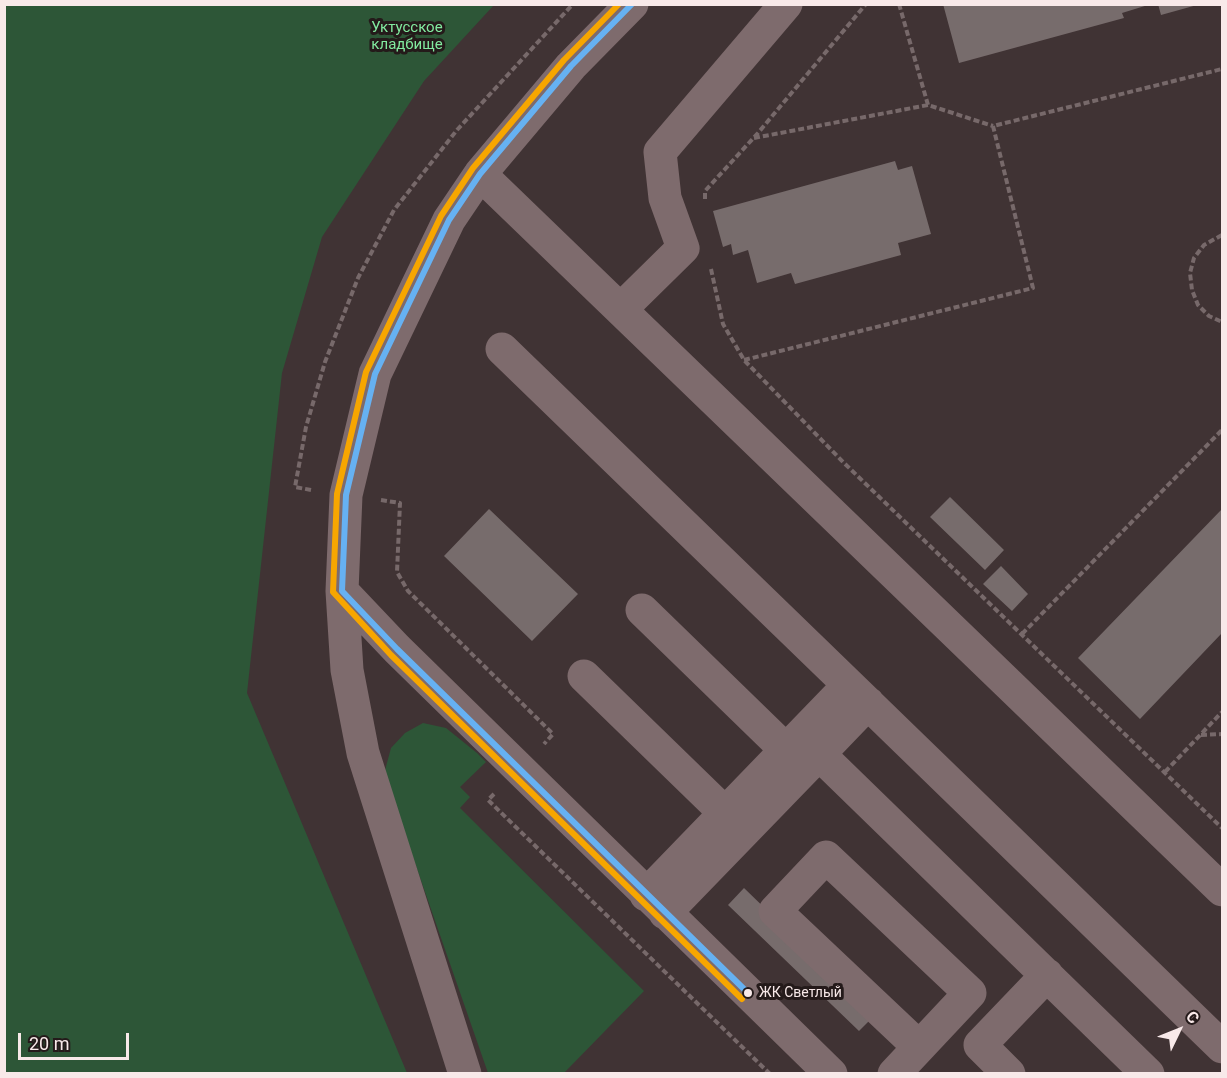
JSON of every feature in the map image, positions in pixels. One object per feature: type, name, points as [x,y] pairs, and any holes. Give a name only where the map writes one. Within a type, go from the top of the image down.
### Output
[{"type":"street","points":[[465,1074],[363,753],[347,670],[342,591],[346,495],[375,374],[449,220],[480,174],[571,66],[632,4]]},
{"type":"street","points":[[621,309],[683,248],[665,198],[660,152],[786,4]]},
{"type":"street","points":[[480,174],[1222,890]]},
{"type":"street","points":[[502,349],[1222,1047]]},
{"type":"street","points":[[342,591],[397,649],[831,1074]]},
{"type":"street","points":[[642,610],[786,750]]},
{"type":"street","points":[[584,676],[725,813]]},
{"type":"street","points":[[656,904],[725,813],[786,750],[858,694]]},
{"type":"street","points":[[656,904],[819,754],[858,694]]},
{"type":"street","points":[[819,754],[1148,1074]]},
{"type":"street","points":[[894,1074],[970,993],[826,857],[775,911],[919,1047]]},
{"type":"street","points":[[1009,1074],[980,1045],[1047,975]]},
{"type":"path","points":[[573,4],[458,130],[394,210],[358,278],[325,362],[306,427],[295,487],[400,503],[397,572],[408,591],[553,734],[488,800],[770,1074]]},
{"type":"path","points":[[705,201],[705,191],[866,4]]},
{"type":"path","points":[[899,4],[928,105]]},
{"type":"path","points":[[753,138],[928,105],[993,126],[1222,69]]},
{"type":"path","points":[[744,360],[1033,288],[993,126]]},
{"type":"path","points":[[1222,235],[1204,245],[1194,258],[1190,273],[1192,290],[1198,305],[1209,316],[1222,322]]},
{"type":"path","points":[[710,263],[723,324],[744,360],[843,462],[1222,828]]},
{"type":"path","points":[[1022,634],[1222,430]]},
{"type":"path","points":[[1165,772],[1222,712]]},
{"type":"path","points":[[1200,735],[1222,734]]},
{"type":"green space","name":"Уктусское кладбище","points":[[5,4],[494,5],[424,81],[322,237],[282,373],[247,693],[407,1073],[5,1073]]},
{"type":"green space","points":[[423,723],[446,728],[486,762],[460,787],[470,797],[460,808],[644,991],[564,1073],[488,1073],[384,774],[391,748],[405,733]]},
{"type":"building","points":[[943,4],[1148,5],[1122,13],[1124,18],[959,63]]},
{"type":"building","points":[[1158,4],[1197,4],[1197,5],[1161,15]]},
{"type":"building","points":[[895,161],[898,170],[912,166],[931,234],[898,243],[901,255],[795,284],[791,273],[757,283],[748,250],[733,255],[731,244],[723,247],[713,211]]},
{"type":"building","points":[[950,497],[1004,550],[985,570],[930,517]]},
{"type":"building","points":[[489,509],[578,594],[532,641],[444,556]]},
{"type":"building","points":[[1222,509],[1222,633],[1140,719],[1078,658]]},
{"type":"building","points":[[1001,566],[1028,594],[1012,611],[983,584]]},
{"type":"building","points":[[744,888],[875,1015],[859,1031],[728,905]]},
{"type":"transit line","points":[[619,4],[564,60],[473,168],[441,216],[366,372],[337,494],[333,592],[391,655],[742,999]]},
{"type":"transit line","points":[[632,4],[571,66],[480,174],[449,220],[375,374],[346,495],[342,591],[397,649],[748,993]]},
{"type":"place","name":"ЖК Светлый","points":[[748,993]]}]
